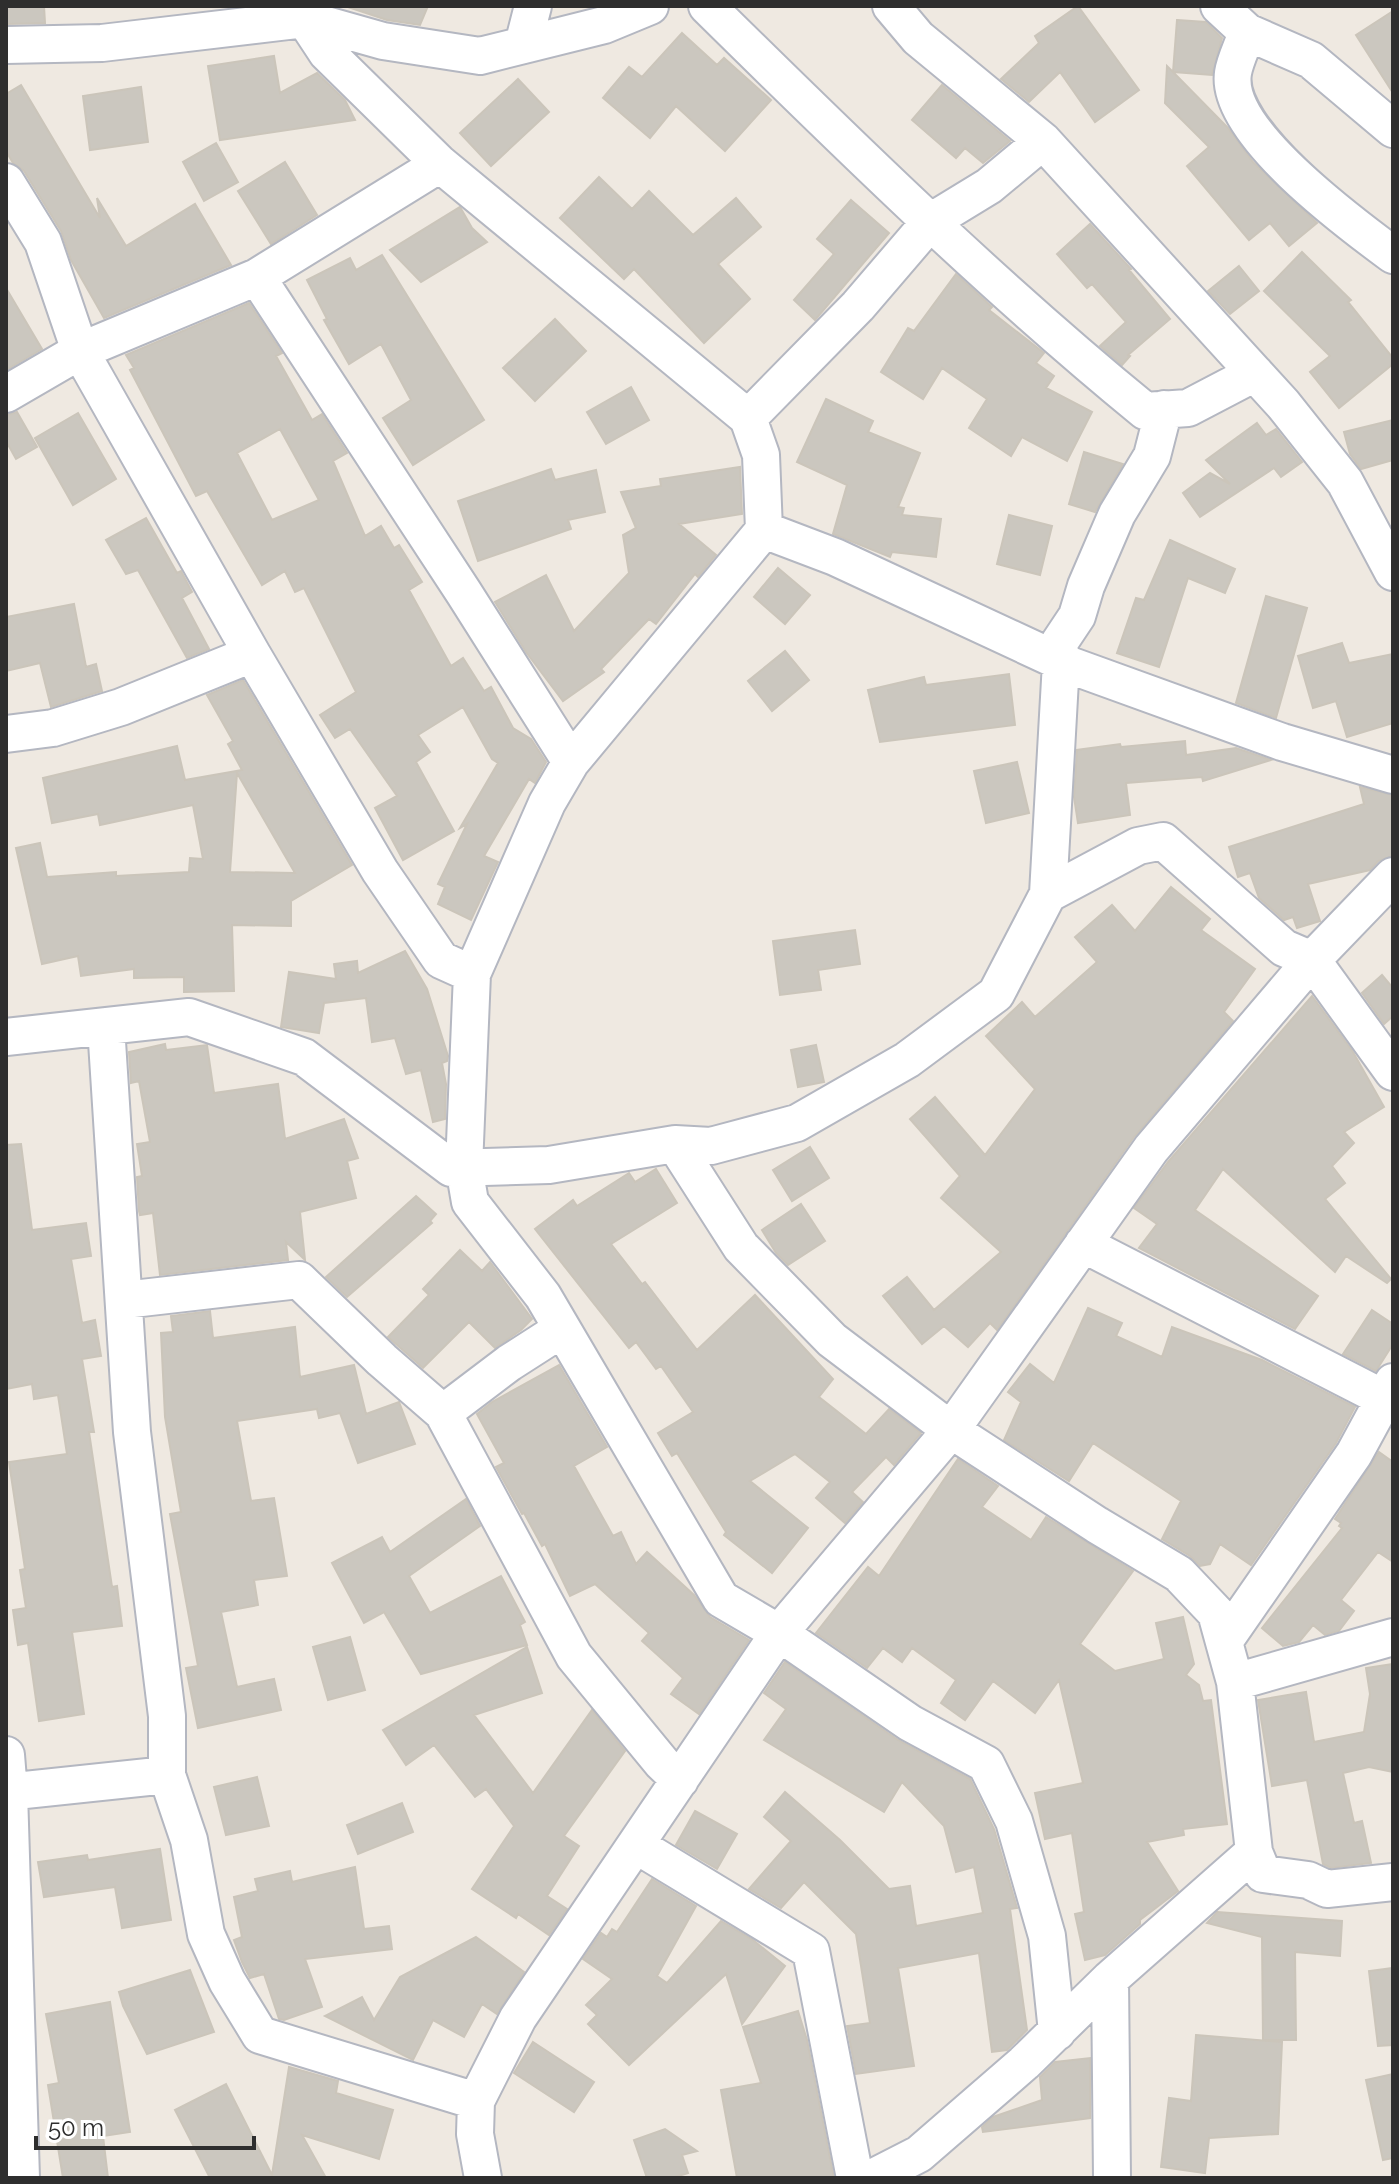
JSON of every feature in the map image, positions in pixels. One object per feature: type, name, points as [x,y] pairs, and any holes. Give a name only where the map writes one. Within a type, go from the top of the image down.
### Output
[{"type":"street","points":[[523,45],[533,6]]},
{"type":"street","points":[[6,45],[102,43],[300,12],[383,41],[480,56],[604,25],[650,6]]},
{"type":"street","points":[[707,6],[930,222],[1055,337],[1145,411],[1188,408],[1255,373]]},
{"type":"street","points":[[891,6],[918,38],[1043,141],[1255,373],[1345,482],[1393,572]]},
{"type":"street","points":[[1219,6],[1247,32],[1311,60],[1393,129]]},
{"type":"street","points":[[300,12],[327,53],[440,164],[748,418],[761,455],[764,530],[571,762],[547,803],[472,974],[464,1167],[470,1202],[543,1296],[721,1599],[779,1633],[910,1723],[986,1764],[1014,1821],[1047,1936],[1057,2032]]},
{"type":"street","points":[[1247,32],[1232,75],[1239,106],[1270,151],[1339,215],[1393,255]]},
{"type":"street","points":[[748,418],[858,306],[930,222],[989,186],[1043,141]]},
{"type":"street","points":[[6,394],[80,351],[257,277],[440,164]]},
{"type":"street","points":[[6,182],[43,242],[80,351],[252,654],[380,871],[441,960],[472,974]]},
{"type":"street","points":[[257,277],[571,762]]},
{"type":"street","points":[[6,1037],[189,1017],[304,1057],[451,1168],[549,1165],[675,1144],[711,1146],[797,1123],[907,1060],[996,994],[1048,894],[1061,662],[1059,643],[1077,616],[1086,586],[1117,514],[1152,456],[1164,409]]},
{"type":"street","points":[[764,530],[835,557],[1061,662],[1282,742],[1393,775]]},
{"type":"street","points":[[6,734],[53,728],[107,711],[252,654]]},
{"type":"street","points":[[1048,894],[1138,846],[1163,841],[1284,948],[1312,960],[1393,1072]]},
{"type":"street","points":[[483,2178],[475,2134],[476,2101],[518,2018],[779,1633],[951,1430],[1151,1149],[1312,960],[1393,876]]},
{"type":"street","points":[[106,1026],[132,1432],[167,1716],[167,1775],[189,1840],[206,1934],[227,1981],[260,2035],[476,2101]]},
{"type":"street","points":[[675,1144],[741,1247],[832,1340],[951,1430],[1179,1574],[1216,1613],[1235,1682],[1254,1852],[1263,1874],[1308,1880],[1327,1889],[1393,1882]]},
{"type":"street","points":[[1083,1244],[1389,1390],[1354,1454],[1225,1640]]},
{"type":"street","points":[[124,1300],[299,1280],[382,1360],[443,1413],[574,1656],[662,1763],[680,1780]]},
{"type":"street","points":[[443,1413],[509,1363],[562,1329]]},
{"type":"street","points":[[1235,1682],[1393,1637]]},
{"type":"street","points":[[6,1755],[21,2178]]},
{"type":"street","points":[[8,1792],[167,1775]]},
{"type":"street","points":[[636,1845],[811,1951],[855,2178]]},
{"type":"street","points":[[872,2178],[919,2154],[1024,2063],[1110,1979],[1254,1852]]},
{"type":"street","points":[[1110,1979],[1112,2178]]},
{"type":"building","points":[[6,6],[44,6],[45,23],[6,24]]},
{"type":"building","points":[[345,6],[428,6],[420,25],[387,20]]},
{"type":"building","points":[[1078,6],[1139,90],[1095,122],[1060,72],[1029,102],[1001,79],[1039,43],[1035,36]]},
{"type":"building","points":[[1393,11],[1393,93],[1356,35]]},
{"type":"building","points":[[1177,20],[1206,22],[1222,38],[1212,75],[1173,72]]},
{"type":"building","points":[[682,33],[717,65],[724,58],[771,100],[725,151],[676,106],[650,138],[603,98],[629,67],[642,77]]},
{"type":"building","points":[[274,56],[280,93],[317,73],[345,100],[355,120],[220,140],[208,66]]},
{"type":"building","points":[[1167,66],[1228,128],[1253,162],[1317,223],[1289,246],[1270,223],[1249,240],[1187,166],[1209,147],[1165,103]]},
{"type":"building","points":[[518,79],[549,112],[491,166],[460,133]]},
{"type":"building","points":[[21,85],[100,218],[97,198],[126,246],[195,204],[231,265],[104,318],[71,260],[61,231],[24,171],[13,163],[6,151],[6,94]]},
{"type":"building","points":[[942,85],[1010,141],[983,163],[965,148],[956,158],[912,120]]},
{"type":"building","points":[[141,87],[148,142],[90,150],[83,96]]},
{"type":"building","points":[[216,143],[238,182],[204,201],[183,162]]},
{"type":"building","points":[[285,162],[317,215],[271,244],[238,191]]},
{"type":"building","points":[[599,177],[632,209],[649,191],[693,235],[736,198],[761,227],[718,264],[750,299],[704,343],[634,269],[624,279],[560,218]]},
{"type":"building","points":[[851,200],[889,233],[815,320],[794,300],[834,254],[817,239]]},
{"type":"building","points":[[460,207],[472,228],[487,242],[421,282],[390,250]]},
{"type":"building","points":[[1090,224],[1170,319],[1128,355],[1122,365],[1100,346],[1126,322],[1092,284],[1087,288],[1057,254]]},
{"type":"building","points":[[1302,252],[1351,300],[1348,302],[1393,358],[1393,364],[1339,408],[1310,372],[1330,356],[1264,291]]},
{"type":"building","points":[[382,255],[484,420],[413,465],[383,418],[411,400],[381,344],[349,364],[324,320],[327,319],[307,280],[350,258],[356,270]]},
{"type":"building","points":[[1239,266],[1259,291],[1230,314],[1208,291]]},
{"type":"building","points":[[956,274],[992,307],[989,310],[1044,353],[1036,363],[1054,376],[1046,388],[1092,412],[1067,461],[1022,437],[1011,456],[969,428],[987,399],[942,368],[923,399],[881,372],[908,328],[914,331]]},
{"type":"building","points":[[6,288],[42,349],[6,370]]},
{"type":"building","points":[[249,303],[282,353],[276,356],[312,420],[322,414],[347,453],[333,461],[365,536],[381,526],[394,548],[399,545],[422,582],[409,590],[451,666],[463,658],[484,691],[491,687],[513,728],[531,739],[546,762],[535,783],[529,779],[484,856],[498,862],[471,920],[438,904],[445,887],[438,884],[467,824],[460,828],[498,763],[492,759],[463,707],[418,735],[430,752],[416,762],[454,831],[403,860],[375,808],[397,796],[350,729],[335,738],[320,715],[356,692],[304,588],[295,592],[285,571],[262,585],[207,491],[196,496],[130,370],[134,368],[126,355]],"holes":[[[280,429],[319,500],[272,520],[237,453]]]},
{"type":"building","points":[[555,319],[586,351],[535,401],[503,368]]},
{"type":"building","points":[[631,387],[649,420],[606,444],[587,412]]},
{"type":"building","points":[[826,399],[873,421],[868,432],[920,453],[898,507],[904,508],[902,515],[941,519],[936,557],[892,552],[890,557],[833,534],[847,485],[797,462]]},
{"type":"building","points":[[17,412],[37,447],[16,459],[6,441],[6,415]]},
{"type":"building","points":[[78,413],[116,479],[73,505],[35,438]]},
{"type":"building","points":[[1393,420],[1393,460],[1361,469],[1350,454],[1344,432]]},
{"type":"building","points":[[1257,423],[1266,435],[1276,429],[1302,462],[1281,477],[1274,468],[1200,517],[1183,493],[1210,473],[1230,484],[1206,460]]},
{"type":"building","points":[[1084,452],[1123,464],[1095,512],[1069,504]]},
{"type":"building","points":[[740,467],[742,514],[679,524],[716,555],[698,577],[695,574],[656,624],[649,619],[601,669],[604,672],[563,701],[526,652],[495,602],[546,575],[574,631],[629,573],[623,535],[636,528],[621,492],[661,486],[660,479]]},
{"type":"building","points":[[551,469],[555,480],[596,470],[605,512],[568,520],[571,529],[478,561],[458,501]]},
{"type":"building","points":[[1009,515],[1052,526],[1040,575],[997,564]]},
{"type":"building","points":[[146,518],[177,573],[181,571],[192,592],[182,598],[209,649],[187,658],[138,570],[126,574],[106,540]]},
{"type":"building","points":[[1170,540],[1235,569],[1225,593],[1188,578],[1159,667],[1117,653],[1136,598],[1144,600]]},
{"type":"building","points":[[778,568],[810,595],[785,624],[754,597]]},
{"type":"building","points":[[1266,596],[1307,608],[1276,718],[1236,703]]},
{"type":"building","points":[[74,604],[86,667],[96,664],[102,691],[51,707],[40,663],[6,671],[6,617]]},
{"type":"building","points":[[1342,643],[1349,663],[1393,654],[1393,723],[1347,737],[1336,701],[1313,708],[1298,656]]},
{"type":"building","points":[[785,651],[809,680],[772,711],[748,681]]},
{"type":"building","points":[[1009,674],[1015,725],[880,742],[868,690],[924,677],[926,685]]},
{"type":"building","points":[[243,680],[352,865],[291,901],[291,926],[232,925],[234,991],[184,992],[184,977],[134,978],[134,969],[81,976],[78,956],[42,964],[16,848],[40,843],[47,877],[116,872],[116,876],[189,872],[190,858],[203,859],[193,805],[100,825],[98,814],[52,823],[43,778],[177,746],[185,780],[242,770],[228,744],[233,741],[207,695]],"holes":[[[237,773],[295,873],[230,872]]]},
{"type":"building","points":[[1185,741],[1186,755],[1236,748],[1271,760],[1203,781],[1202,777],[1126,783],[1130,815],[1078,823],[1074,797],[1077,750],[1120,744],[1121,747]]},
{"type":"building","points":[[1017,762],[1029,813],[986,823],[974,771]]},
{"type":"building","points":[[1360,787],[1393,795],[1393,856],[1378,861],[1370,870],[1308,884],[1320,921],[1297,928],[1293,917],[1284,920],[1259,898],[1250,873],[1238,877],[1229,847],[1364,804]]},
{"type":"building","points":[[1171,887],[1210,919],[1201,930],[1255,969],[1224,1012],[1233,1021],[1134,1137],[997,1330],[990,1323],[968,1347],[944,1326],[922,1344],[883,1296],[907,1277],[934,1310],[1001,1252],[941,1198],[960,1176],[910,1119],[935,1097],[985,1155],[1035,1089],[986,1036],[1022,1002],[1035,1017],[1097,962],[1075,937],[1112,905],[1135,931]]},
{"type":"building","points":[[855,930],[860,964],[818,970],[821,990],[780,995],[773,941]]},
{"type":"building","points":[[405,951],[427,989],[448,1056],[447,1061],[442,1063],[446,1084],[445,1119],[433,1122],[421,1070],[406,1074],[395,1038],[372,1042],[366,998],[324,1003],[319,1033],[281,1027],[289,972],[336,979],[334,964],[357,961],[358,973]]},
{"type":"building","points":[[1382,975],[1393,988],[1393,1016],[1384,1024],[1362,993]]},
{"type":"building","points":[[1312,996],[1353,1052],[1384,1107],[1344,1132],[1354,1143],[1332,1166],[1345,1183],[1325,1199],[1391,1279],[1387,1283],[1346,1256],[1335,1272],[1223,1169],[1195,1210],[1318,1296],[1295,1329],[1139,1248],[1157,1224],[1134,1208],[1168,1162]]},
{"type":"building","points":[[165,1044],[166,1050],[207,1045],[214,1093],[278,1084],[285,1139],[344,1119],[358,1158],[347,1161],[356,1198],[300,1212],[305,1260],[286,1242],[288,1260],[160,1275],[153,1213],[140,1215],[139,1211],[137,1177],[142,1176],[137,1144],[150,1142],[139,1081],[131,1083],[129,1052]]},
{"type":"building","points":[[816,1045],[824,1082],[798,1087],[791,1050]]},
{"type":"building","points":[[21,1144],[32,1230],[86,1223],[91,1256],[71,1259],[82,1323],[95,1320],[101,1356],[82,1359],[94,1432],[89,1432],[112,1587],[117,1586],[122,1626],[72,1632],[84,1714],[39,1721],[28,1643],[18,1645],[13,1610],[26,1608],[20,1570],[25,1569],[9,1462],[67,1454],[58,1395],[34,1399],[32,1384],[6,1389],[6,1145]]},
{"type":"building","points":[[810,1147],[829,1178],[792,1201],[773,1170]]},
{"type":"building","points":[[656,1169],[677,1203],[611,1244],[642,1284],[645,1282],[697,1350],[755,1295],[833,1379],[819,1397],[866,1434],[889,1409],[921,1433],[894,1465],[886,1457],[852,1492],[863,1502],[845,1523],[816,1498],[830,1482],[795,1454],[750,1481],[808,1528],[772,1573],[724,1535],[726,1532],[677,1453],[672,1456],[658,1433],[693,1412],[661,1366],[656,1369],[636,1342],[629,1348],[535,1229],[573,1200],[577,1206],[629,1173],[635,1182]]},
{"type":"building","points":[[416,1196],[436,1214],[430,1221],[432,1223],[347,1297],[326,1277]]},
{"type":"building","points":[[801,1204],[825,1241],[788,1265],[776,1253],[762,1230]]},
{"type":"building","points":[[460,1250],[482,1271],[490,1262],[532,1319],[495,1348],[469,1322],[423,1368],[388,1337],[429,1295],[423,1289]]},
{"type":"building","points":[[1088,1308],[1122,1323],[1116,1336],[1162,1357],[1172,1327],[1262,1360],[1355,1407],[1336,1443],[1251,1565],[1220,1544],[1210,1564],[1200,1566],[1162,1539],[1181,1501],[1093,1443],[1069,1481],[1004,1440],[1021,1402],[1008,1392],[1030,1364],[1054,1383]]},
{"type":"building","points":[[1372,1310],[1393,1324],[1393,1344],[1376,1371],[1343,1354]]},
{"type":"building","points":[[210,1311],[213,1338],[295,1327],[300,1377],[354,1365],[366,1414],[399,1402],[415,1444],[358,1463],[340,1413],[319,1418],[317,1409],[237,1421],[251,1501],[274,1498],[287,1576],[254,1580],[258,1605],[221,1612],[237,1687],[274,1679],[281,1710],[198,1728],[186,1668],[198,1666],[170,1514],[181,1512],[165,1417],[161,1333],[173,1332],[171,1316]]},
{"type":"building","points":[[559,1365],[607,1447],[574,1466],[613,1536],[621,1532],[636,1564],[647,1552],[694,1595],[710,1617],[749,1640],[699,1714],[671,1694],[683,1678],[642,1641],[649,1633],[595,1584],[570,1596],[545,1544],[542,1546],[496,1467],[504,1463],[477,1414],[492,1402]]},
{"type":"building","points":[[1379,1452],[1393,1462],[1393,1562],[1378,1552],[1341,1600],[1354,1611],[1339,1631],[1325,1635],[1313,1625],[1299,1642],[1283,1646],[1262,1628],[1342,1528],[1335,1519]]},
{"type":"building","points":[[958,1459],[998,1486],[982,1507],[1031,1540],[1046,1517],[1133,1571],[1080,1644],[1115,1671],[1164,1659],[1156,1623],[1183,1617],[1194,1664],[1186,1675],[1199,1685],[1203,1701],[1211,1700],[1227,1824],[1183,1829],[1184,1835],[1147,1842],[1178,1891],[1140,1920],[1140,1924],[1105,1955],[1085,1960],[1075,1914],[1084,1912],[1072,1833],[1045,1839],[1035,1793],[1083,1783],[1059,1680],[1035,1713],[993,1681],[965,1720],[941,1703],[956,1680],[912,1648],[902,1662],[883,1648],[867,1668],[816,1633],[868,1567],[879,1576]]},
{"type":"building","points":[[466,1499],[480,1526],[409,1576],[430,1613],[501,1576],[525,1622],[520,1625],[527,1645],[421,1674],[384,1612],[364,1623],[332,1563],[382,1537],[390,1552]]},
{"type":"building","points":[[350,1637],[365,1690],[328,1700],[313,1647]]},
{"type":"building","points":[[527,1647],[542,1693],[474,1715],[533,1793],[592,1710],[625,1751],[564,1836],[579,1846],[547,1896],[567,1909],[549,1935],[472,1889],[514,1826],[486,1789],[475,1797],[434,1745],[406,1765],[383,1730]]},
{"type":"building","points":[[785,1662],[898,1740],[970,1779],[994,1829],[1017,1908],[1010,1909],[1027,2030],[1007,2050],[992,2052],[979,1953],[898,1968],[914,2066],[856,2074],[847,2026],[870,2023],[856,1934],[804,1882],[781,1908],[749,1889],[791,1841],[764,1817],[785,1792],[840,1840],[889,1889],[910,1886],[916,1926],[983,1913],[974,1867],[956,1872],[944,1826],[902,1782],[884,1812],[764,1740],[786,1709],[764,1693]]},
{"type":"building","points":[[1393,1664],[1393,1772],[1369,1767],[1343,1773],[1354,1823],[1362,1821],[1371,1863],[1331,1868],[1323,1864],[1307,1780],[1272,1786],[1258,1700],[1306,1692],[1314,1742],[1364,1732],[1370,1694],[1366,1668]]},
{"type":"building","points":[[257,1777],[269,1826],[226,1835],[214,1787]]},
{"type":"building","points":[[402,1803],[413,1832],[358,1854],[347,1825]]},
{"type":"building","points":[[695,1811],[737,1834],[717,1869],[676,1845]]},
{"type":"building","points":[[160,1849],[171,1920],[122,1928],[115,1887],[44,1897],[38,1862],[87,1855],[88,1860]]},
{"type":"building","points":[[355,1867],[364,1929],[389,1926],[392,1949],[305,1959],[322,2007],[279,2019],[264,1974],[250,1978],[242,1962],[234,1940],[242,1937],[234,1897],[258,1891],[255,1879],[290,1871],[292,1882]]},
{"type":"building","points":[[652,1879],[696,1906],[657,1976],[667,1983],[721,1921],[753,1940],[785,1966],[742,2024],[726,1974],[629,2065],[588,2024],[597,2015],[586,2005],[612,1979],[583,1959],[601,1933],[607,1937],[612,1929],[617,1932]]},
{"type":"building","points":[[1217,1912],[1342,1921],[1340,1956],[1295,1952],[1296,2040],[1263,2040],[1262,1937],[1207,1923]]},
{"type":"building","points":[[476,1937],[524,1972],[497,2014],[482,2004],[464,2037],[433,2020],[413,2060],[325,2016],[362,1997],[374,2020],[400,1977]]},
{"type":"building","points":[[1393,1968],[1393,2045],[1378,2046],[1369,1971]]},
{"type":"building","points":[[190,1970],[214,2032],[147,2054],[119,1992]]},
{"type":"building","points":[[110,2002],[130,2132],[103,2136],[108,2178],[63,2178],[48,2085],[59,2083],[46,2014]]},
{"type":"building","points":[[798,2011],[807,2040],[834,2178],[737,2178],[721,2090],[761,2083],[743,2027]]},
{"type":"building","points":[[1196,2035],[1282,2042],[1278,2134],[1209,2138],[1205,2173],[1161,2167],[1169,2098],[1191,2101]]},
{"type":"building","points":[[533,2042],[594,2082],[574,2112],[514,2073]]},
{"type":"building","points":[[1090,2058],[1090,2118],[983,2132],[982,2127],[993,2117],[1042,2100],[1040,2077],[1055,2062]]},
{"type":"building","points":[[289,2067],[338,2081],[336,2093],[393,2110],[379,2159],[302,2135],[326,2178],[210,2178],[175,2110],[226,2084],[272,2175]]},
{"type":"building","points":[[1393,2074],[1393,2158],[1383,2160],[1366,2080]]},
{"type":"building","points":[[665,2129],[697,2151],[682,2155],[688,2173],[672,2178],[647,2178],[634,2140]]}]
